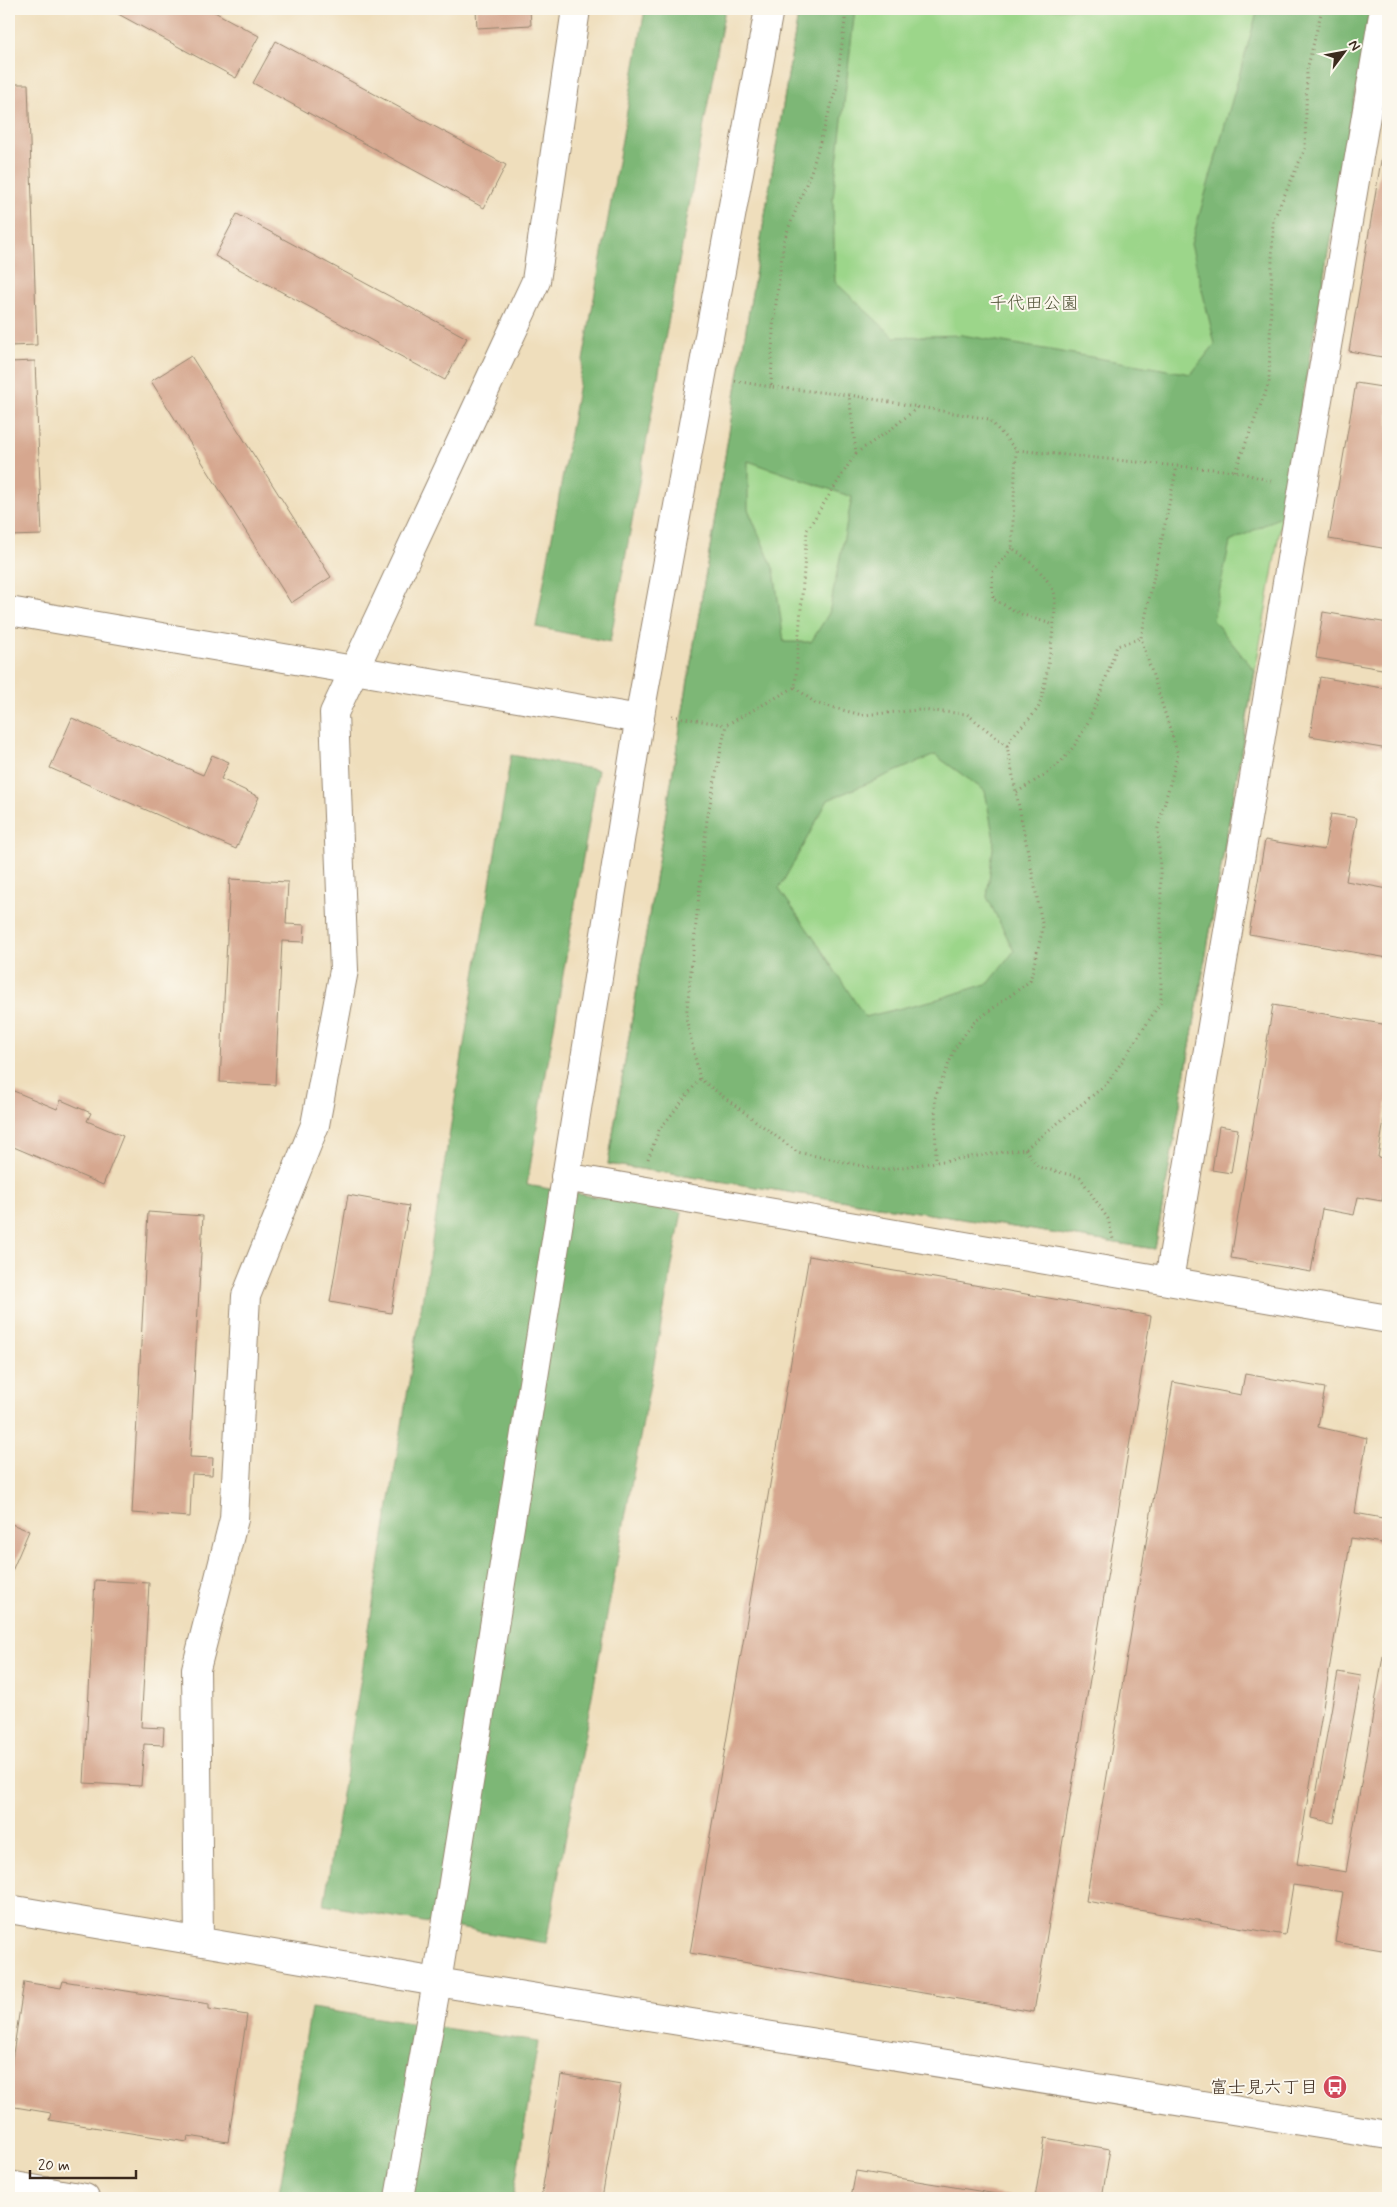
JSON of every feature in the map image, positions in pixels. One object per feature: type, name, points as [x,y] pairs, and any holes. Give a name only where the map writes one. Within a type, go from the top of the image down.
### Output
[{"type":"street","points":[[199,1941],[196,1669],[234,1519],[246,1296],[315,1126],[344,970],[334,713],[536,281],[576,9]]},
{"type":"street","points":[[399,2198],[437,1982],[565,1177],[641,715],[769,9]]},
{"type":"street","points":[[1169,1280],[1384,9]]},
{"type":"street","points":[[9,611],[354,670],[641,715]]},
{"type":"street","points":[[565,1177],[1388,1319]]},
{"type":"street","points":[[9,1909],[437,1982],[1388,2135]]},
{"type":"street","points":[[9,2185],[85,2198]]},
{"type":"path","points":[[771,387],[773,327],[784,240],[812,169],[836,89],[845,9]]},
{"type":"path","points":[[702,376],[771,387],[849,395],[989,419],[1016,450],[1235,471],[1269,383],[1273,221],[1305,149],[1307,70],[1322,9]]},
{"type":"path","points":[[849,395],[856,453]]},
{"type":"path","points":[[794,687],[806,530],[856,453],[919,407]]},
{"type":"path","points":[[1016,450],[1012,548],[992,573],[993,599],[1021,614],[1054,625]]},
{"type":"path","points":[[726,724],[707,819],[686,1018],[700,1079],[797,1152],[882,1170],[1025,1149],[1107,1084],[1161,1002],[1161,891],[1158,828],[1178,754],[1141,638],[1177,466]]},
{"type":"path","points":[[936,1162],[935,1098],[955,1048],[973,1023],[1030,981],[1042,928],[1007,746],[1013,733],[1038,707],[1054,625],[1055,593],[1036,566],[1012,548]]},
{"type":"path","points":[[1017,792],[1056,766],[1079,737],[1094,708],[1117,646],[1141,638]]},
{"type":"path","points":[[641,715],[726,724],[794,687]]},
{"type":"path","points":[[794,687],[815,702],[862,715],[920,710],[967,714],[1007,746]]},
{"type":"path","points":[[637,1189],[659,1130],[700,1079]]},
{"type":"path","points":[[1025,1149],[1038,1167],[1080,1176],[1108,1219],[1121,1272]]},
{"type":"green space","points":[[645,9],[725,9],[610,642],[536,627]]},
{"type":"green space","name":"千代田公園","points":[[799,9],[1370,9],[1155,1249],[608,1164]]},
{"type":"green space","name":"千代田公園","points":[[799,9],[855,9],[833,198],[835,282],[894,337],[962,335],[1191,374],[1215,344],[1191,244],[1258,9],[1370,9],[1282,516],[1230,542],[1213,620],[1255,671],[1155,1249],[608,1164]],"holes":[[[748,461],[852,497],[829,613],[811,642],[784,642],[774,570],[748,509]],[[935,755],[985,791],[994,840],[987,897],[1014,951],[989,983],[938,999],[865,1017],[779,889],[828,800]]]},
{"type":"green space","points":[[511,755],[598,770],[527,1185],[682,1212],[546,1943],[324,1905]]},
{"type":"green space","points":[[311,2008],[538,2042],[513,2198],[278,2198]]},
{"type":"building","points":[[109,9],[209,9],[259,36],[236,78]]},
{"type":"building","points":[[476,9],[530,9],[531,25],[477,28]]},
{"type":"building","points":[[276,41],[506,165],[484,208],[253,83]]},
{"type":"building","points":[[9,84],[28,84],[37,345],[9,346]]},
{"type":"building","points":[[1388,125],[1388,358],[1349,351]]},
{"type":"building","points":[[237,214],[467,338],[445,380],[215,256]]},
{"type":"building","points":[[191,356],[331,577],[291,603],[151,381]]},
{"type":"building","points":[[35,361],[42,535],[9,536],[9,362]]},
{"type":"building","points":[[1356,383],[1388,388],[1388,549],[1329,539]]},
{"type":"building","points":[[1323,612],[1388,623],[1388,670],[1316,658]]},
{"type":"building","points":[[1320,677],[1388,689],[1388,749],[1310,736]]},
{"type":"building","points":[[72,718],[203,775],[212,755],[229,762],[221,779],[259,797],[236,849],[50,768]]},
{"type":"building","points":[[1331,814],[1357,818],[1346,881],[1388,889],[1388,958],[1249,934],[1265,840],[1324,850]]},
{"type":"building","points":[[230,879],[288,882],[286,924],[305,925],[304,942],[282,941],[275,1085],[220,1082]]},
{"type":"building","points":[[1273,1005],[1388,1025],[1388,1096],[1378,1157],[1388,1159],[1382,1201],[1358,1197],[1354,1215],[1322,1209],[1311,1272],[1231,1258]]},
{"type":"building","points":[[9,1089],[57,1109],[61,1100],[91,1113],[87,1121],[123,1136],[103,1185],[9,1145]]},
{"type":"building","points":[[1219,1126],[1238,1129],[1231,1173],[1212,1170]]},
{"type":"building","points":[[348,1195],[409,1206],[391,1313],[330,1302]]},
{"type":"building","points":[[148,1212],[203,1216],[190,1457],[213,1458],[212,1475],[192,1474],[190,1517],[132,1513]]},
{"type":"building","points":[[809,1256],[1151,1316],[1034,2012],[690,1953]]},
{"type":"building","points":[[1245,1374],[1325,1388],[1318,1427],[1367,1438],[1355,1513],[1388,1519],[1388,1544],[1351,1538],[1297,1864],[1346,1872],[1388,1627],[1388,1951],[1335,1942],[1343,1892],[1293,1885],[1285,1935],[1086,1901],[1173,1382],[1241,1395]]},
{"type":"building","points":[[9,1523],[29,1531],[9,1578]]},
{"type":"building","points":[[95,1580],[149,1583],[141,1727],[164,1728],[163,1745],[144,1744],[141,1786],[84,1783]]},
{"type":"building","points":[[1338,1672],[1361,1676],[1334,1823],[1312,1818]]},
{"type":"building","points":[[63,1981],[209,2004],[209,2009],[247,2015],[228,2142],[188,2136],[187,2142],[49,2120],[51,2113],[9,2106],[9,2080],[24,1982],[61,1988]]},
{"type":"building","points":[[561,2075],[621,2085],[602,2198],[541,2198]]},
{"type":"building","points":[[1045,2138],[1110,2149],[1102,2198],[1035,2198]]},
{"type":"building","points":[[856,2171],[1009,2196],[1009,2198],[851,2198]]},
{"type":"place","name":"富士見六丁目","points":[[1335,2087]]}]
